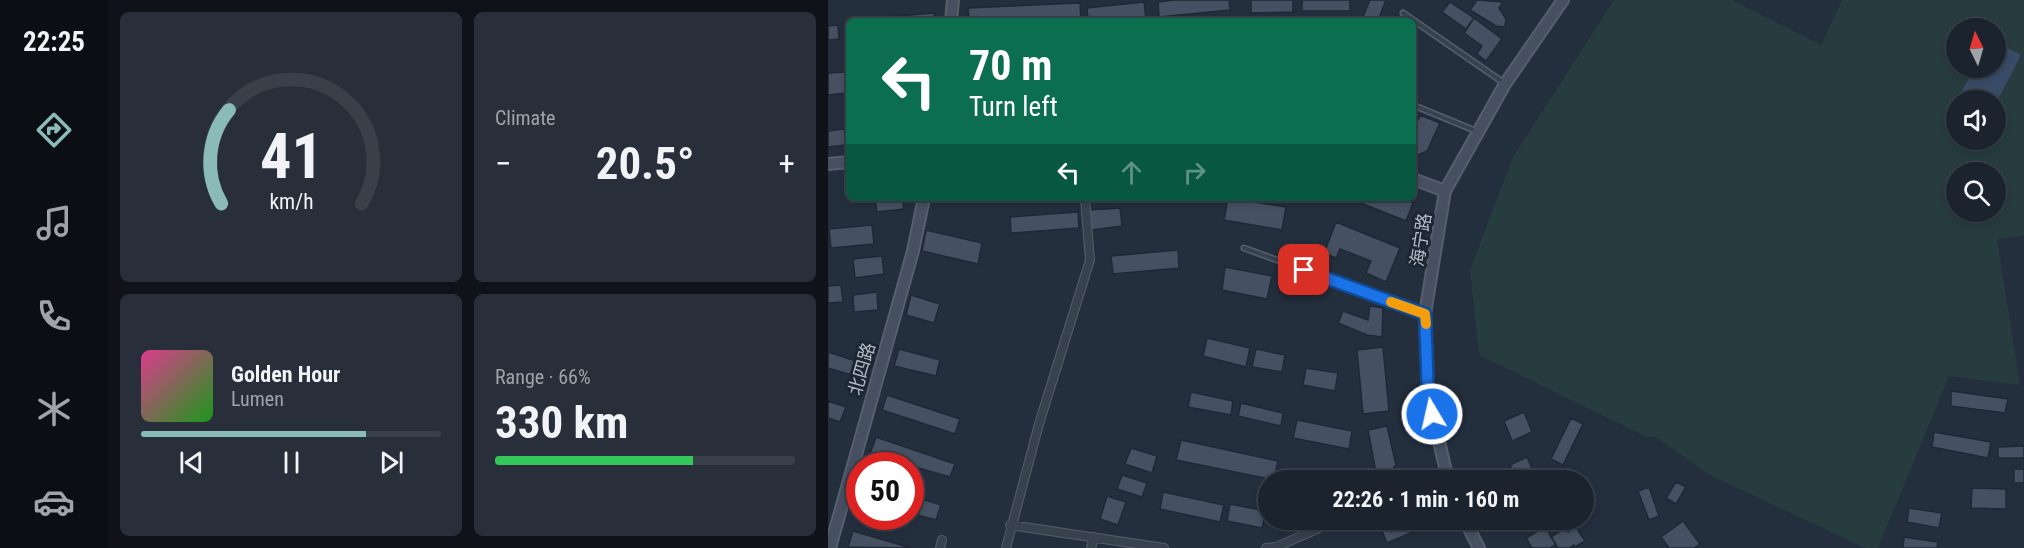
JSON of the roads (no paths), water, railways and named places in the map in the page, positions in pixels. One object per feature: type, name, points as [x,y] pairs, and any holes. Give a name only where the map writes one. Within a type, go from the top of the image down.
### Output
[{"type":"main road","points":[[951,18],[954,0]]},
{"type":"main road","name":"海宁路","points":[[1446,470],[1428,394],[1425,314],[1445,191],[1505,84],[1563,0]]},
{"type":"main road","points":[[828,164],[846,162]]},
{"type":"main road","points":[[1416,180],[1445,191]]},
{"type":"main road","name":"北四路","points":[[830,548],[913,251],[923,201]]},
{"type":"main road","points":[[1470,530],[1479,548]]},
{"type":"street","points":[[1006,548],[1010,525],[1090,260],[1085,201]]},
{"type":"street","points":[[1010,525],[1164,548]]},
{"type":"street","points":[[1266,548],[1276,548],[1316,530]]},
{"type":"street","points":[[1091,548],[1094,537]]},
{"type":"lane","points":[[1403,13],[1410,18]]},
{"type":"lane","points":[[1416,22],[1505,84]]},
{"type":"lane","points":[[1416,106],[1477,132]]},
{"type":"lane","points":[[1244,248],[1425,314]]},
{"type":"water","points":[[2006,47],[2021,55],[2003,90],[1963,90],[1969,78],[2006,78]]}]
